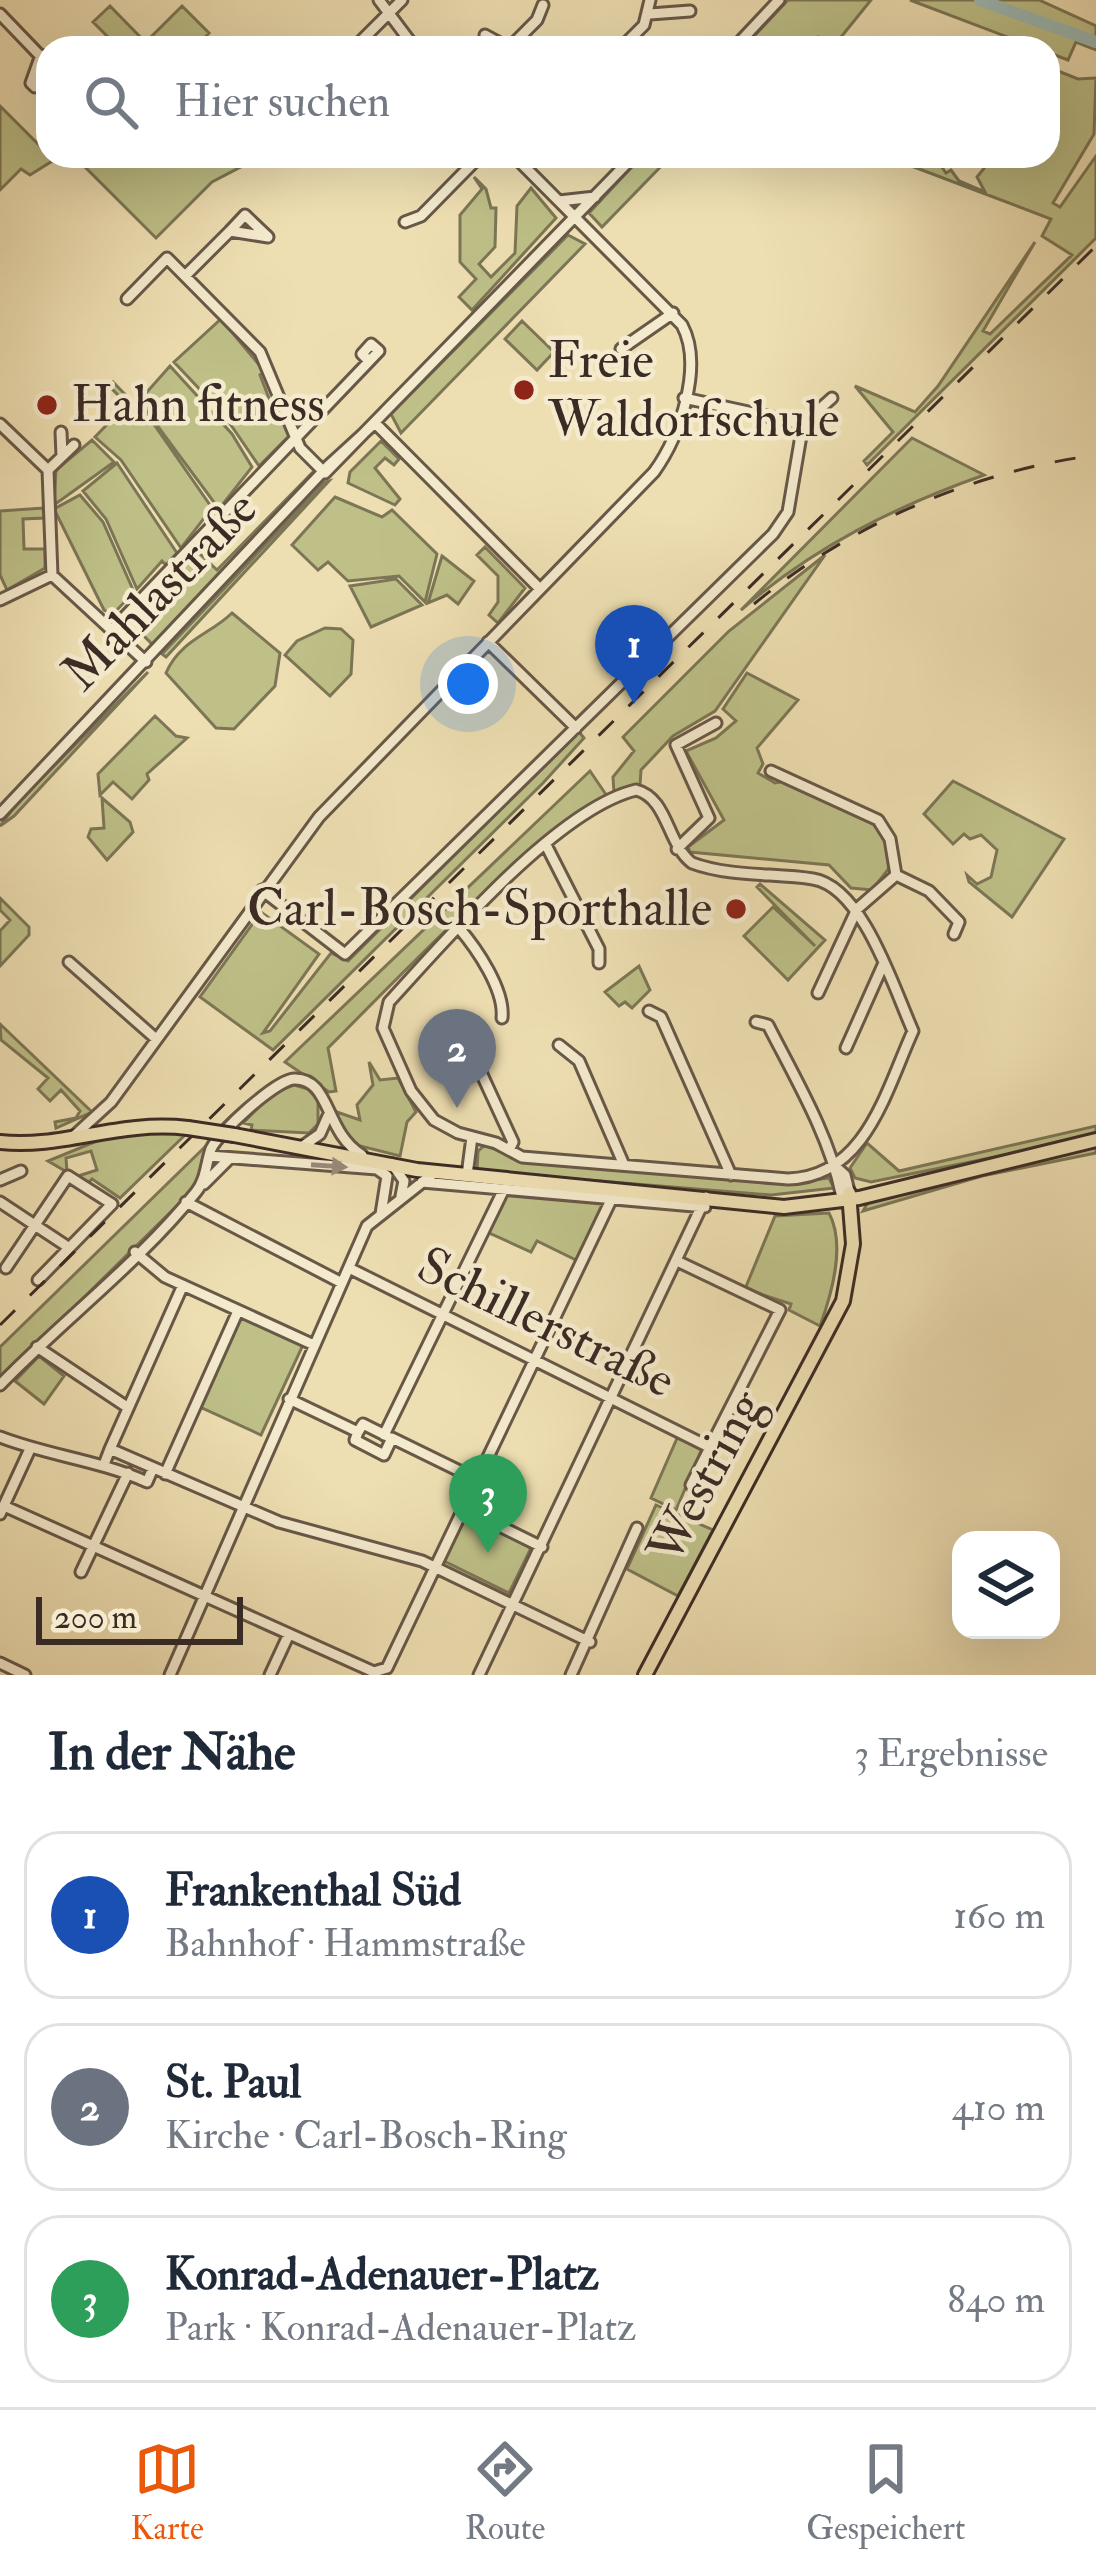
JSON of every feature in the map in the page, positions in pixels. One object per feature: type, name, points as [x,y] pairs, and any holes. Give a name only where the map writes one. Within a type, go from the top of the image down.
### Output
[{"type":"main road","points":[[0,1142],[32,1144],[121,1126],[188,1127],[362,1155],[389,1169],[784,1207],[1096,1140]]},
{"type":"main road","name":"Westring","points":[[645,1675],[834,1315],[850,1269],[845,1196]]},
{"type":"street","points":[[379,0],[405,36]]},
{"type":"street","points":[[366,36],[402,0]]},
{"type":"street","points":[[631,36],[650,14],[650,0]]},
{"type":"street","points":[[745,36],[778,0]]},
{"type":"street","points":[[521,36],[537,20],[543,4]]},
{"type":"street","points":[[650,14],[690,11]]},
{"type":"street","points":[[0,14],[36,52]]},
{"type":"street","points":[[405,222],[422,215],[468,168]]},
{"type":"street","points":[[75,1135],[111,1102],[319,817],[666,455],[684,398],[691,346],[673,313],[526,168]]},
{"type":"street","name":"Mahlastraße","points":[[0,814],[623,168]]},
{"type":"street","points":[[559,201],[597,197]]},
{"type":"street","points":[[185,276],[230,231]]},
{"type":"street","points":[[127,299],[167,258],[260,352],[296,439],[325,473]]},
{"type":"street","points":[[621,349],[673,313]]},
{"type":"street","points":[[112,630],[369,361]]},
{"type":"street","points":[[684,398],[803,424]]},
{"type":"street","points":[[262,890],[345,954],[784,522],[803,424],[832,398]]},
{"type":"street","points":[[375,423],[540,589]]},
{"type":"street","points":[[0,424],[48,470],[52,575],[146,662]]},
{"type":"street","points":[[61,432],[62,456]]},
{"type":"street","points":[[48,470],[74,445]]},
{"type":"street","points":[[0,600],[52,575]]},
{"type":"street","points":[[488,642],[577,728]]},
{"type":"street","points":[[677,849],[709,818],[676,746],[716,723]]},
{"type":"street","points":[[771,771],[878,820],[890,839],[896,875]]},
{"type":"street","points":[[636,790],[652,798],[677,849],[702,867],[819,880],[841,891],[856,909],[913,1031],[866,1137],[835,1166],[795,1179],[522,1157],[445,1127],[417,1101],[382,1021],[389,1001],[546,844],[636,790]]},
{"type":"street","points":[[546,844],[593,934],[599,963]]},
{"type":"street","points":[[818,993],[856,909],[896,875]]},
{"type":"street","points":[[896,875],[929,891],[959,922],[954,934]]},
{"type":"street","points":[[459,928],[485,967],[503,1008],[502,1018]]},
{"type":"street","points":[[69,962],[155,1038]]},
{"type":"street","points":[[846,1048],[883,965]]},
{"type":"street","points":[[650,1011],[661,1017],[731,1174]]},
{"type":"street","points":[[756,1022],[768,1025],[845,1196]]},
{"type":"street","points":[[559,1045],[579,1060],[624,1165]]},
{"type":"street","points":[[478,1066],[513,1142],[509,1150]]},
{"type":"street","points":[[200,1188],[216,1141],[283,1082],[313,1084],[322,1093],[341,1140],[362,1155]]},
{"type":"street","points":[[111,1102],[111,1113],[121,1126]]},
{"type":"street","points":[[303,1146],[320,1134],[328,1116]]},
{"type":"street","points":[[467,1175],[472,1138]]},
{"type":"street","points":[[209,1156],[389,1169],[404,1181],[401,1196]]},
{"type":"street","points":[[0,1385],[230,1158]]},
{"type":"street","points":[[381,1214],[389,1169]]},
{"type":"street","points":[[0,1180],[21,1171]]},
{"type":"street","points":[[170,1675],[367,1226],[436,1172]]},
{"type":"street","points":[[6,1268],[66,1176],[112,1204],[38,1280]]},
{"type":"street","points":[[422,1182],[705,1202],[479,1675]]},
{"type":"street","points":[[480,1480],[388,1437],[363,1424],[355,1441],[384,1455],[388,1437],[442,1317],[504,1190]]},
{"type":"street","points":[[29,1449],[2,1510],[93,1546],[373,1674],[387,1668],[612,1198]]},
{"type":"street","points":[[0,1202],[68,1247]]},
{"type":"street","points":[[186,1202],[342,1283]]},
{"type":"street","points":[[135,1252],[183,1285],[314,1345]]},
{"type":"street","points":[[679,1262],[780,1310],[691,1485]]},
{"type":"street","name":"Schillerstraße","points":[[349,1268],[709,1447]]},
{"type":"street","points":[[105,1462],[183,1285]]},
{"type":"street","points":[[165,1474],[238,1310]]},
{"type":"street","points":[[37,1347],[127,1408]]},
{"type":"street","points":[[289,1399],[358,1432]]},
{"type":"street","points":[[0,1437],[29,1449],[105,1462],[147,1482],[153,1468]]},
{"type":"street","points":[[110,1449],[262,1515],[435,1567],[590,1642]]},
{"type":"street","points":[[81,1572],[128,1473]]},
{"type":"street","points":[[465,1509],[542,1546]]},
{"type":"street","points":[[571,1675],[590,1642],[637,1528]]},
{"type":"street","points":[[270,1675],[289,1634]]},
{"type":"street","points":[[0,1663],[26,1675]]},
{"type":"street","points":[[387,1668],[403,1675]]},
{"type":"green space","points":[[788,0],[871,0],[842,36],[754,36]]},
{"type":"green space","points":[[910,0],[1039,0],[1096,26],[1096,50],[1076,42],[1068,60],[1060,57],[1060,36],[1005,36]]},
{"type":"green space","points":[[110,6],[139,36],[107,36],[93,22]]},
{"type":"green space","points":[[182,6],[209,33],[206,36],[152,36]]},
{"type":"green space","points":[[1060,72],[1078,79],[1096,78],[1094,134],[1053,203],[1060,207],[1096,156],[1096,238],[867,465],[864,461],[893,432],[855,386],[915,412],[938,386],[1035,242],[983,331],[990,334],[1072,255],[1042,236],[1051,219],[917,168],[951,170],[959,181],[985,192],[977,177],[984,168],[1060,168]]},
{"type":"green space","points":[[0,106],[36,142],[36,168],[41,168],[30,175],[21,169],[0,190]]},
{"type":"green space","points":[[86,168],[239,168],[212,182],[156,238]]},
{"type":"green space","points":[[631,168],[659,168],[602,227],[589,213]]},
{"type":"green space","points":[[474,177],[486,189],[491,208],[496,208],[495,247],[479,264],[491,277],[515,253],[517,206],[531,188],[556,218],[472,310],[459,297],[476,279],[460,262],[460,215],[482,189]]},
{"type":"green space","points":[[568,235],[585,244],[401,433],[391,414]]},
{"type":"green space","points":[[221,319],[265,372],[260,375],[277,419],[283,417],[291,434],[259,466],[224,415],[174,362]]},
{"type":"green space","points":[[522,321],[554,352],[537,370],[505,339]]},
{"type":"green space","points":[[170,366],[232,434],[252,467],[219,509],[139,401]]},
{"type":"green space","points":[[113,382],[153,423],[212,508],[181,548],[121,460],[95,437],[127,404],[109,386]]},
{"type":"green space","points":[[912,438],[984,475],[856,531],[797,567],[741,610]]},
{"type":"green space","points":[[92,440],[114,462],[54,505],[56,470]]},
{"type":"green space","points":[[381,441],[399,459],[394,465],[385,458],[375,468],[400,499],[395,505],[348,483],[350,472]]},
{"type":"green space","points":[[117,463],[177,553],[166,565],[162,561],[137,589],[106,519],[83,491]]},
{"type":"green space","points":[[315,470],[314,478],[154,646],[142,634],[182,582],[175,573],[197,551],[217,570]]},
{"type":"green space","points":[[329,481],[166,657],[162,654],[325,482]]},
{"type":"green space","points":[[80,495],[103,522],[134,592],[113,614],[104,610],[54,509]]},
{"type":"green space","points":[[335,497],[382,517],[392,510],[437,554],[425,602],[399,576],[348,581],[328,562],[318,570],[292,545]]},
{"type":"green space","points":[[43,508],[44,518],[23,519],[24,549],[45,549],[45,568],[7,590],[0,575],[0,511]]},
{"type":"green space","points":[[485,547],[525,588],[498,623],[489,615],[498,602],[498,576],[477,555]]},
{"type":"green space","points":[[825,555],[715,711],[673,736],[641,770],[640,785],[614,793],[613,777],[634,751],[623,737],[729,631]]},
{"type":"green space","points":[[442,556],[474,581],[458,604],[447,595],[428,603]]},
{"type":"green space","points":[[396,579],[422,605],[371,627],[350,586]]},
{"type":"green space","points":[[232,613],[280,653],[275,686],[234,729],[216,728],[166,673],[187,645]]},
{"type":"green space","points":[[325,628],[341,629],[353,640],[351,674],[330,696],[285,655],[297,641]]},
{"type":"green space","points":[[148,672],[14,816],[0,826],[17,803]]},
{"type":"green space","points":[[747,673],[798,700],[757,748],[763,764],[758,773],[775,783],[791,780],[877,826],[884,835],[890,867],[872,890],[851,888],[829,865],[690,852],[688,847],[724,820],[686,751],[716,738],[736,721],[723,709]]},
{"type":"green space","points":[[155,716],[176,736],[187,738],[147,774],[149,780],[132,799],[113,782],[100,795],[98,774]]},
{"type":"green space","points":[[579,732],[584,738],[543,783],[273,1050],[200,997],[261,912],[319,954],[263,1033],[270,1031],[331,953],[348,961]]},
{"type":"green space","points":[[590,771],[607,796],[496,883],[328,1048],[336,1091],[329,1092],[285,1062]]},
{"type":"green space","points":[[953,781],[1064,839],[1012,917],[969,882],[967,875],[977,884],[991,877],[997,850],[981,835],[970,839],[964,834],[953,844],[924,814]]},
{"type":"green space","points":[[102,798],[130,822],[133,832],[107,860],[88,837],[91,829],[104,828]]},
{"type":"green space","points":[[760,884],[825,940],[788,980],[744,936],[773,907],[815,946],[757,887]]},
{"type":"green space","points":[[0,898],[29,927],[29,935],[0,966],[0,931],[10,920],[0,910]]},
{"type":"green space","points":[[639,966],[650,990],[632,1008],[625,1002],[619,1006],[605,992]]},
{"type":"green space","points":[[0,1024],[92,1112],[56,1128],[55,1122],[76,1118],[80,1111],[61,1090],[50,1101],[38,1089],[48,1078],[1,1040]]},
{"type":"green space","points":[[369,1062],[380,1080],[398,1078],[416,1112],[407,1122],[400,1156],[356,1145],[336,1120],[337,1112],[360,1120],[357,1105],[373,1085]]},
{"type":"green space","points":[[294,1085],[308,1089],[318,1100],[318,1124],[309,1133],[251,1130],[252,1125],[243,1123],[273,1093]]},
{"type":"green space","points":[[1096,1126],[1096,1136],[1084,1139],[871,1182],[855,1178],[850,1168],[867,1143],[899,1171]]},
{"type":"green space","points":[[162,1131],[185,1135],[120,1198],[92,1179],[87,1184],[75,1177],[97,1170],[91,1151],[66,1158],[67,1172],[48,1161],[109,1136]]},
{"type":"green space","points":[[209,1143],[197,1186],[0,1380],[0,1347]]},
{"type":"green space","points":[[1096,1143],[1096,1153],[982,1176],[863,1211],[871,1197]]},
{"type":"green space","points":[[485,1145],[523,1162],[788,1183],[829,1178],[834,1188],[771,1195],[477,1171],[478,1151]]},
{"type":"green space","points":[[505,1194],[604,1203],[578,1261],[537,1241],[531,1252],[487,1232]]},
{"type":"green space","points":[[829,1213],[837,1254],[820,1326],[789,1310],[791,1304],[745,1289],[775,1216]]},
{"type":"green space","points":[[242,1316],[303,1345],[261,1435],[200,1407]]},
{"type":"green space","points":[[39,1356],[64,1376],[44,1404],[15,1381]]},
{"type":"green space","points":[[678,1436],[702,1449],[676,1510],[651,1498]]},
{"type":"green space","points":[[656,1505],[713,1530],[678,1596],[627,1569]]},
{"type":"green space","points":[[467,1514],[532,1546],[509,1593],[444,1561]]},
{"type":"waterway","points":[[980,0],[1096,42]]},
{"type":"railway","points":[[0,1325],[1096,246]]},
{"type":"railway","points":[[754,604],[831,549],[914,506],[1003,474],[1096,455]]},
{"type":"place","name":"Freie Waldorfschule","points":[[524,390]]},
{"type":"place","name":"Hahn fitness","points":[[47,405]]},
{"type":"place","name":"Frankenthal Süd","points":[[634,704]]},
{"type":"place","name":"Carl-Bosch-Sporthalle","points":[[736,909]]},
{"type":"place","name":"St. Paul","points":[[457,1108]]},
{"type":"place","name":"Konrad-Adenauer-Platz","points":[[488,1553]]}]
